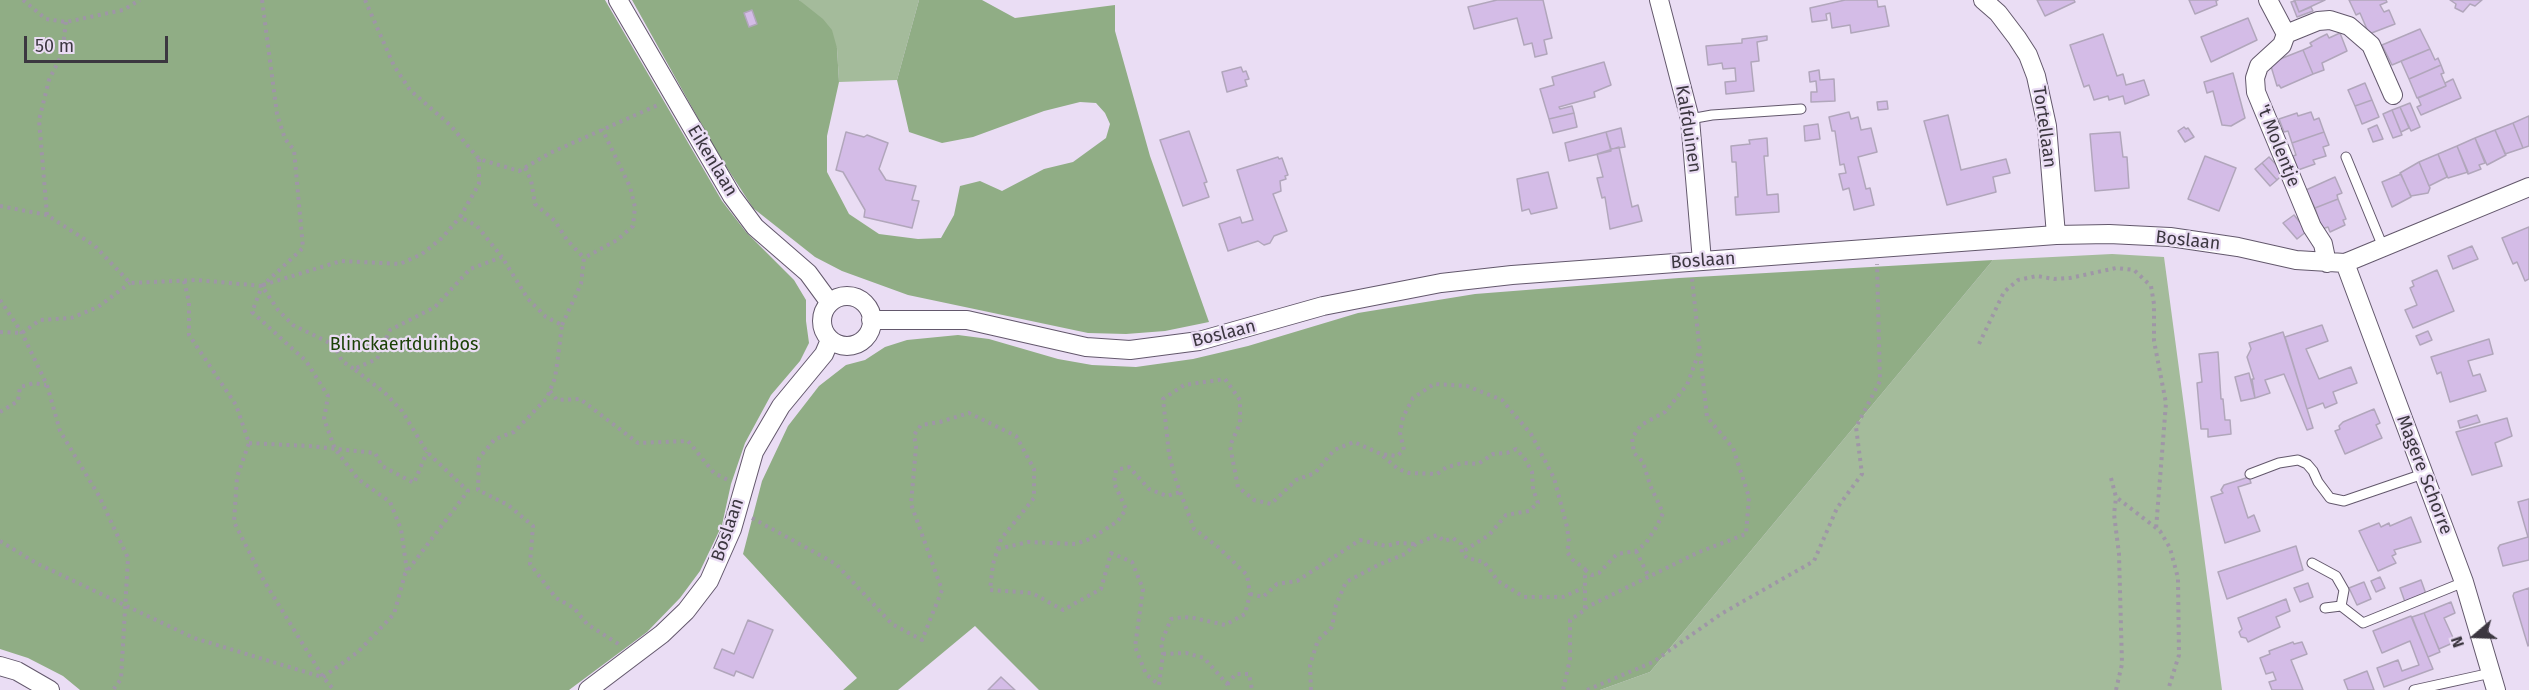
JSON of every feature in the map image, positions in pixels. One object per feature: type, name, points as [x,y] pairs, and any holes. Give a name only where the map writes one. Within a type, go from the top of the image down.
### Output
[{"type":"street","name":"Eikenlaan","points":[[618,0],[732,196],[755,226],[808,273],[830,303]]},
{"type":"street","name":"Kalfduinen","points":[[1659,0],[1690,119],[1693,262]]},
{"type":"street","name":"Tortellaan","points":[[1983,0],[1998,13],[2017,38],[2028,55],[2036,76],[2047,126],[2056,235]]},
{"type":"street","points":[[2268,0],[2286,34],[2318,21],[2330,20],[2349,26],[2371,45],[2393,95]]},
{"type":"street","name":"'t Molentje","points":[[2286,34],[2282,45],[2259,66],[2255,78],[2256,92],[2312,227],[2336,263]]},
{"type":"street","name":"Boslaan","points":[[871,320],[967,320],[1086,347],[1130,350],[1199,341],[1323,306],[1441,283],[1512,275],[2056,235],[2109,234],[2170,237],[2238,246],[2296,260],[2336,263],[2382,247],[2529,187]]},
{"type":"street","name":"Magere Schorre","points":[[2336,263],[2423,474],[2464,582],[2493,681]]},
{"type":"street","points":[[843,297],[860,300],[868,309],[871,320],[868,333],[858,343],[846,346],[830,340],[823,328],[822,319],[830,303],[843,297]]},
{"type":"street","name":"Boslaan","points":[[588,690],[662,634],[686,611],[709,581],[722,556],[754,453],[781,406],[824,354],[830,340]]},
{"type":"street","points":[[0,666],[16,671],[50,690]]},
{"type":"lane","points":[[1690,119],[1712,115],[1801,109]]},
{"type":"lane","points":[[2346,157],[2382,247]]},
{"type":"lane","points":[[2250,474],[2279,463],[2298,460],[2307,464],[2313,471],[2318,483],[2330,498],[2344,501],[2423,474]]},
{"type":"lane","points":[[2312,563],[2336,576],[2344,590],[2341,606]]},
{"type":"lane","points":[[2325,609],[2341,606],[2363,623],[2464,582]]},
{"type":"lane","points":[[2414,690],[2493,681]]},
{"type":"path","points":[[23,0],[46,19],[66,22],[123,10],[140,0]]},
{"type":"path","points":[[262,0],[277,114],[285,139],[294,150],[303,248],[262,286],[252,312],[306,361],[328,396],[324,419],[335,449],[358,479],[390,502],[401,529],[407,571]]},
{"type":"path","points":[[365,0],[394,66],[410,90],[450,125],[478,159],[519,171],[549,153],[675,98]]},
{"type":"path","points":[[46,215],[39,120],[49,80],[62,54],[66,22]]},
{"type":"path","points":[[584,258],[617,240],[633,226],[635,207],[630,187],[602,129]]},
{"type":"path","points":[[0,332],[22,333],[40,321],[71,318],[98,307],[130,283],[197,280],[262,286],[341,261],[400,264],[422,254],[442,238],[460,217],[479,184],[478,159]]},
{"type":"path","points":[[478,490],[479,458],[484,450],[495,439],[514,432],[539,408],[550,390],[556,370],[562,325],[581,284],[584,258],[567,240],[555,221],[535,204],[531,180],[525,168]]},
{"type":"path","points":[[0,206],[46,215],[95,246],[130,283]]},
{"type":"path","points":[[460,217],[477,226],[502,257],[528,298],[546,317],[562,325]]},
{"type":"path","points":[[1587,690],[1653,662],[1721,614],[1814,561],[1837,508],[1862,474],[1856,427],[1880,381],[1877,248]]},
{"type":"path","points":[[354,369],[377,359],[390,330],[435,307],[470,269],[502,257]]},
{"type":"path","points":[[1563,690],[1570,659],[1570,620],[1585,608],[1699,552],[1746,534],[1749,497],[1733,448],[1707,417],[1692,280],[1693,262]]},
{"type":"path","points":[[1979,344],[2004,292],[2018,280],[2037,276],[2054,279],[2070,278],[2116,268],[2134,270],[2151,286],[2154,304],[2154,341],[2166,403],[2156,529]]},
{"type":"path","points":[[184,281],[189,302],[189,335],[236,405],[249,443],[237,477],[234,522],[264,581],[323,677],[334,690]]},
{"type":"path","points":[[262,286],[278,310],[293,325],[334,345],[342,361],[385,393],[402,411],[426,452],[468,491]]},
{"type":"path","points":[[0,300],[22,333],[47,385],[60,431],[99,496],[128,558],[127,608],[121,679],[113,690]]},
{"type":"path","points":[[1159,688],[1163,654],[1161,643],[1171,620],[1183,617],[1194,618],[1225,625],[1245,614],[1250,594],[1247,575],[1217,546],[1194,529],[1180,492],[1169,454],[1163,399],[1184,385],[1225,379],[1240,400],[1240,423],[1230,446],[1238,487],[1254,500],[1272,504],[1296,480],[1315,473],[1334,450],[1354,442],[1382,454],[1397,456],[1404,450],[1400,433],[1403,417],[1413,398],[1434,384],[1467,386],[1502,400],[1531,434],[1554,478],[1567,527],[1569,542],[1567,552],[1573,560],[1592,575],[1599,573],[1617,554],[1636,550],[1646,543],[1663,513],[1650,485],[1643,462],[1634,453],[1632,438],[1641,425],[1665,412],[1687,385],[1700,349]]},
{"type":"path","points":[[0,412],[18,401],[20,387],[34,383],[47,385]]},
{"type":"path","points":[[550,390],[557,400],[580,399],[638,443],[688,441],[714,473],[743,487]]},
{"type":"path","points":[[737,509],[836,564],[892,624],[922,640],[942,590],[910,504],[916,447],[914,435],[921,425],[940,423],[969,413],[1016,436],[1034,469],[1035,498],[1001,539],[990,590],[1032,593],[1063,610],[1101,589],[1111,553],[1132,562],[1143,589],[1135,647],[1146,674],[1159,688]]},
{"type":"path","points":[[249,443],[375,453],[382,466],[414,483],[426,452]]},
{"type":"path","points":[[1382,454],[1398,469],[1409,473],[1437,474],[1447,467],[1463,463],[1478,464],[1493,454],[1507,453],[1516,449],[1525,459],[1532,472],[1533,489],[1538,503],[1529,511],[1506,516],[1489,535],[1462,553]]},
{"type":"path","points":[[998,549],[1028,542],[1076,544],[1092,538],[1118,521],[1126,509],[1114,483],[1116,470],[1129,467],[1149,489],[1167,496],[1180,492]]},
{"type":"path","points":[[2111,478],[2116,497],[2114,514],[2119,554],[2122,664],[2116,690]]},
{"type":"path","points":[[323,677],[358,651],[394,614],[407,571],[468,491],[478,490],[508,505],[533,526],[530,564],[556,598],[574,608],[587,624],[636,654]]},
{"type":"path","points":[[2116,497],[2156,529],[2170,548],[2178,578],[2179,655],[2168,690]]},
{"type":"path","points":[[1311,690],[1310,664],[1318,640],[1332,627],[1336,605],[1346,582],[1405,554],[1417,544],[1437,535],[1444,541],[1454,538],[1461,544],[1462,553],[1467,558],[1484,562],[1498,581],[1524,597],[1563,597],[1584,588]]},
{"type":"path","points":[[1250,594],[1263,597],[1277,584],[1297,581],[1360,540],[1386,546],[1398,543],[1417,544]]},
{"type":"path","points":[[0,541],[36,563],[194,638],[323,677]]},
{"type":"path","points":[[1636,550],[1649,577]]},
{"type":"path","points":[[1585,569],[1585,608]]},
{"type":"path","points":[[1163,654],[1186,652],[1204,657],[1227,684],[1227,690]]},
{"type":"path","points":[[1227,684],[1236,674],[1249,674],[1252,690]]},
{"type":"green space","name":"Blinckaertduinbos","points":[[0,0],[605,0],[722,201],[746,232],[794,280],[806,300],[809,343],[800,361],[771,395],[745,443],[731,484],[722,525],[700,571],[680,598],[647,632],[569,690],[80,690],[63,676],[28,658],[0,649]]},
{"type":"green space","points":[[632,0],[799,0],[823,19],[832,30],[837,48],[839,82],[827,136],[827,172],[849,214],[879,234],[918,239],[941,238],[954,215],[960,186],[980,181],[1002,191],[1044,169],[1073,162],[1106,138],[1110,124],[1105,113],[1096,103],[1080,102],[1044,111],[973,137],[942,143],[909,132],[897,80],[919,0],[982,0],[1015,18],[1115,5],[1115,31],[1150,156],[1209,322],[1165,331],[1126,334],[1088,333],[908,295],[842,271],[815,257],[753,208],[718,154]]},
{"type":"green space","points":[[799,0],[919,0],[897,80],[839,82],[837,48]]},
{"type":"green space","points":[[2112,254],[2164,257],[2222,690],[1600,690],[1650,672],[1993,260]]},
{"type":"green space","points":[[1993,260],[1650,672],[1600,690],[1039,690],[975,626],[898,690],[843,690],[857,678],[743,554],[762,481],[788,426],[819,386],[846,365],[865,360],[885,347],[907,340],[958,335],[989,339],[1058,359],[1092,365],[1136,367],[1193,359],[1248,346],[1358,313],[1475,294],[1679,278]]},
{"type":"building","points":[[1497,0],[1543,0],[1552,38],[1544,40],[1547,54],[1535,57],[1532,43],[1524,45],[1517,18],[1474,29],[1468,7]]},
{"type":"building","points":[[1845,0],[1877,0],[1878,7],[1885,6],[1889,26],[1851,33],[1850,25],[1832,28],[1830,13],[1826,14],[1827,20],[1812,22],[1810,8]]},
{"type":"building","points":[[2037,0],[2074,0],[2075,2],[2045,16]]},
{"type":"building","points":[[2189,0],[2218,0],[2217,5],[2195,14]]},
{"type":"building","points":[[2294,0],[2325,0],[2299,12]]},
{"type":"building","points":[[2349,0],[2386,0],[2387,2],[2380,5],[2384,12],[2389,10],[2395,24],[2369,34],[2360,13],[2356,15]]},
{"type":"building","points":[[2450,0],[2482,0],[2475,6],[2470,4],[2463,12],[2455,8],[2456,4]]},
{"type":"building","points":[[2295,1],[2299,12],[2311,7],[2313,11],[2297,17],[2291,2]]},
{"type":"building","points":[[752,10],[757,24],[749,27],[744,13]]},
{"type":"building","points":[[2248,18],[2257,40],[2211,62],[2201,37]]},
{"type":"building","points":[[2420,29],[2430,49],[2392,65],[2382,45]]},
{"type":"building","points":[[2340,33],[2347,51],[2322,63],[2324,70],[2313,74],[2303,50],[2312,46],[2310,43],[2327,34],[2329,38]]},
{"type":"building","points":[[2103,34],[2117,76],[2123,74],[2126,85],[2144,80],[2149,95],[2125,104],[2123,96],[2109,100],[2108,96],[2094,100],[2089,85],[2084,87],[2070,45]]},
{"type":"building","points":[[1767,36],[1767,40],[1757,42],[1759,61],[1751,62],[1754,91],[1726,94],[1725,82],[1736,81],[1735,68],[1723,69],[1722,63],[1708,65],[1706,46],[1742,43],[1742,39]]},
{"type":"building","points":[[2430,49],[2435,60],[2438,58],[2441,65],[2409,79],[2401,61]]},
{"type":"building","points":[[2303,50],[2313,74],[2281,88],[2277,86],[2270,63]]},
{"type":"building","points":[[1604,62],[1611,85],[1594,92],[1595,97],[1559,107],[1560,109],[1572,106],[1574,113],[1549,119],[1540,89],[1554,85],[1552,77]]},
{"type":"building","points":[[2441,65],[2444,73],[2441,74],[2446,86],[2417,98],[2409,79]]},
{"type":"building","points":[[1241,67],[1243,72],[1246,71],[1249,79],[1245,80],[1247,86],[1227,92],[1222,72]]},
{"type":"building","points":[[1819,70],[1820,80],[1834,79],[1835,101],[1811,102],[1811,92],[1817,92],[1816,81],[1810,82],[1809,72]]},
{"type":"building","points":[[2233,73],[2245,118],[2231,126],[2222,125],[2213,91],[2207,93],[2204,82]]},
{"type":"building","points":[[2453,79],[2461,98],[2421,115],[2417,107],[2421,105],[2418,98],[2446,86],[2445,83]]},
{"type":"building","points":[[2365,83],[2372,100],[2355,106],[2348,90]]},
{"type":"building","points":[[2372,100],[2379,117],[2362,124],[2355,106]]},
{"type":"building","points":[[1887,101],[1888,109],[1878,110],[1877,102]]},
{"type":"building","points":[[2410,103],[2420,127],[2411,131],[2400,107]]},
{"type":"building","points":[[2400,107],[2409,128],[2401,132],[2392,110]]},
{"type":"building","points":[[2392,110],[2402,135],[2393,138],[2383,114]]},
{"type":"building","points":[[1849,112],[1851,119],[1858,117],[1861,130],[1871,128],[1877,152],[1858,157],[1866,189],[1870,188],[1874,205],[1854,210],[1849,188],[1843,190],[1839,174],[1846,173],[1844,164],[1840,165],[1835,131],[1832,131],[1829,117]]},
{"type":"building","points":[[2311,112],[2314,120],[2319,118],[2324,132],[2292,143],[2288,131],[2284,132],[2279,119],[2297,113],[2298,116]]},
{"type":"building","points":[[1574,113],[1577,127],[1553,133],[1549,119]]},
{"type":"building","points":[[1948,115],[1961,170],[2006,159],[2010,173],[1993,177],[1996,192],[1947,205],[1924,121]]},
{"type":"building","points":[[2529,116],[2529,146],[2523,148],[2513,123]]},
{"type":"building","points":[[2513,123],[2523,148],[2505,154],[2495,130]]},
{"type":"building","points":[[1818,124],[1820,139],[1805,141],[1804,126]]},
{"type":"building","points":[[2377,125],[2383,139],[2373,142],[2368,129]]},
{"type":"building","points":[[2184,127],[2188,128],[2194,137],[2185,142],[2178,131]]},
{"type":"building","points":[[1621,128],[1625,147],[1611,149],[1606,132]]},
{"type":"building","points":[[2495,130],[2506,155],[2487,165],[2475,138]]},
{"type":"building","points":[[1189,131],[1207,182],[1204,183],[1209,197],[1183,206],[1160,140]]},
{"type":"building","points":[[846,132],[864,137],[867,135],[888,143],[879,169],[886,180],[916,186],[912,200],[919,201],[912,228],[864,217],[865,210],[843,172],[836,170]]},
{"type":"building","points":[[1606,132],[1611,151],[1569,161],[1565,143]]},
{"type":"building","points":[[2120,132],[2123,157],[2127,157],[2129,188],[2095,191],[2090,134]]},
{"type":"building","points":[[2324,132],[2329,145],[2323,147],[2326,156],[2313,160],[2315,164],[2298,170],[2293,156],[2296,155],[2292,143]]},
{"type":"building","points":[[1767,138],[1768,156],[1764,156],[1767,195],[1778,194],[1779,212],[1736,215],[1735,197],[1738,197],[1736,162],[1732,162],[1731,146],[1750,144],[1749,140]]},
{"type":"building","points":[[2475,138],[2485,163],[2479,165],[2481,169],[2468,174],[2457,146]]},
{"type":"building","points":[[2457,146],[2468,172],[2448,178],[2438,154]]},
{"type":"building","points":[[1619,147],[1632,207],[1638,205],[1642,221],[1610,229],[1605,197],[1602,198],[1597,178],[1603,177],[1597,154]]},
{"type":"building","points":[[2438,154],[2447,177],[2429,186],[2419,162]]},
{"type":"building","points":[[2205,156],[2236,168],[2219,211],[2188,199]]},
{"type":"building","points":[[1278,157],[1282,158],[1288,175],[1285,176],[1286,179],[1280,181],[1281,191],[1273,194],[1287,231],[1274,236],[1270,243],[1264,245],[1258,241],[1228,251],[1219,224],[1240,217],[1242,223],[1253,220],[1237,170]]},
{"type":"building","points":[[2269,157],[2284,173],[2277,180],[2262,163]]},
{"type":"building","points":[[2419,162],[2430,188],[2428,193],[2411,196],[2400,173]]},
{"type":"building","points":[[2262,163],[2277,180],[2270,186],[2255,169]]},
{"type":"building","points":[[1548,172],[1557,208],[1531,214],[1529,209],[1522,211],[1517,179]]},
{"type":"building","points":[[2401,174],[2411,197],[2392,207],[2382,182]]},
{"type":"building","points":[[2335,177],[2342,193],[2337,195],[2338,199],[2315,208],[2306,190]]},
{"type":"building","points":[[2338,199],[2346,219],[2343,220],[2345,225],[2330,232],[2328,227],[2322,229],[2315,208]]},
{"type":"building","points":[[2294,215],[2307,231],[2297,239],[2283,223]]},
{"type":"building","points":[[2529,227],[2529,279],[2525,281],[2517,262],[2513,264],[2502,238]]},
{"type":"building","points":[[2472,246],[2478,259],[2453,269],[2448,256]]},
{"type":"building","points":[[2437,270],[2454,311],[2413,328],[2405,310],[2417,305],[2410,288],[2414,286],[2412,281]]},
{"type":"building","points":[[2322,325],[2328,341],[2306,349],[2319,379],[2351,367],[2357,383],[2333,392],[2337,403],[2325,408],[2323,403],[2307,409],[2285,337]]},
{"type":"building","points":[[2428,331],[2432,340],[2420,345],[2416,336]]},
{"type":"building","points":[[2283,332],[2313,428],[2307,430],[2284,374],[2265,380],[2270,393],[2255,398],[2252,379],[2254,379],[2247,357],[2251,349],[2249,343]]},
{"type":"building","points":[[2489,339],[2493,354],[2468,361],[2473,376],[2480,374],[2486,391],[2450,402],[2441,372],[2437,374],[2431,357]]},
{"type":"building","points":[[2218,352],[2221,399],[2223,399],[2225,420],[2230,420],[2231,434],[2208,437],[2208,429],[2201,429],[2197,383],[2202,382],[2199,354]]},
{"type":"building","points":[[2249,373],[2255,398],[2241,401],[2235,377]]},
{"type":"building","points":[[2374,409],[2380,423],[2376,425],[2382,438],[2345,454],[2335,431],[2340,429],[2339,426],[2343,422]]},
{"type":"building","points":[[2477,415],[2480,422],[2460,428],[2458,421]]},
{"type":"building","points":[[2507,418],[2512,436],[2495,443],[2502,466],[2472,475],[2456,432]]},
{"type":"building","points":[[2249,477],[2251,483],[2238,487],[2248,518],[2254,515],[2260,531],[2225,543],[2211,497],[2223,493],[2221,490],[2224,485]]},
{"type":"building","points":[[2529,499],[2529,560],[2503,566],[2498,548],[2500,545],[2528,537],[2518,502]]},
{"type":"building","points":[[2411,517],[2421,542],[2394,550],[2396,554],[2392,556],[2396,563],[2378,571],[2359,531],[2379,523],[2381,527],[2389,523],[2390,526]]},
{"type":"building","points":[[2296,546],[2303,570],[2227,599],[2218,572]]},
{"type":"building","points":[[2380,577],[2385,588],[2376,592],[2371,581]]},
{"type":"building","points":[[2421,580],[2426,594],[2405,602],[2400,588]]},
{"type":"building","points":[[2364,582],[2371,599],[2357,605],[2349,588]]},
{"type":"building","points":[[2308,583],[2313,597],[2300,602],[2294,588]]},
{"type":"building","points":[[2529,588],[2528,646],[2513,596],[2514,593]]},
{"type":"building","points":[[2286,599],[2290,611],[2276,617],[2280,627],[2248,642],[2246,638],[2241,637],[2239,632],[2242,629],[2238,618]]},
{"type":"building","points":[[2451,602],[2455,613],[2444,618],[2455,642],[2439,649],[2424,613]]},
{"type":"building","points":[[2424,613],[2440,652],[2428,657],[2412,617]]},
{"type":"building","points":[[2411,616],[2433,669],[2384,687],[2377,668],[2398,660],[2402,671],[2419,665],[2410,641],[2382,653],[2373,631]]},
{"type":"building","points":[[748,620],[773,630],[753,678],[736,671],[734,676],[714,668],[722,649],[734,654]]},
{"type":"building","points":[[2293,642],[2294,644],[2302,642],[2307,654],[2291,660],[2303,690],[2272,690],[2269,682],[2276,680],[2273,672],[2266,674],[2260,658],[2270,654],[2269,651]]},
{"type":"building","points":[[2367,671],[2374,690],[2348,690],[2344,680]]},
{"type":"building","points":[[1001,677],[1015,690],[988,690]]}]
